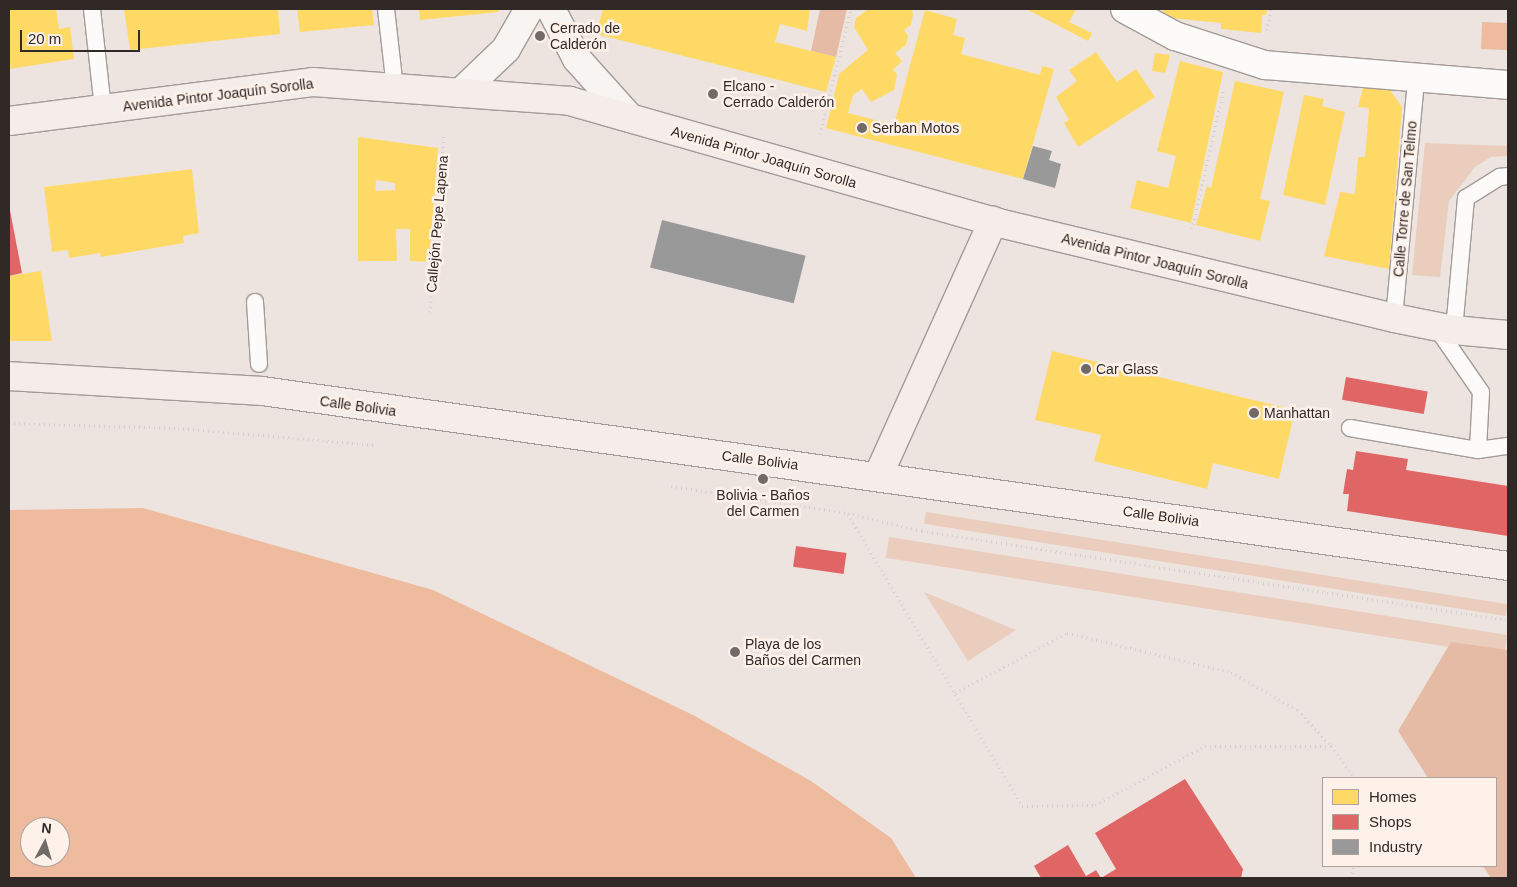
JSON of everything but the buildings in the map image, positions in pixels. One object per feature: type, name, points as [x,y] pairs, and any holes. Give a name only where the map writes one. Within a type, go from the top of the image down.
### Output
[{"type":"main road","points":[[460,93],[506,49],[529,9]]},
{"type":"main road","points":[[551,9],[578,59],[630,118]]},
{"type":"main road","name":"Avenida Pintor Joaquín Sorolla","points":[[9,121],[312,82],[570,101],[993,221],[1394,318],[1445,329],[1508,335]]},
{"type":"main road","points":[[878,476],[993,221]]},
{"type":"main road","name":"Calle Bolivia","points":[[9,376],[262,391],[878,476],[1508,566]]},
{"type":"street","points":[[1125,9],[1175,36],[1265,65],[1416,80],[1508,85]]},
{"type":"lane","points":[[92,9],[103,108]]},
{"type":"lane","points":[[386,9],[395,88]]},
{"type":"lane","name":"Calle Torre de San Telmo","points":[[1394,318],[1416,80]]},
{"type":"lane","points":[[1478,450],[1481,392],[1445,329],[1466,198],[1500,176],[1508,176]]},
{"type":"lane","points":[[254,302],[259,364]]},
{"type":"lane","points":[[1350,428],[1478,450],[1508,446]]},
{"type":"path","points":[[820,134],[851,9]]},
{"type":"path","points":[[1192,229],[1223,97]]},
{"type":"path","name":"Callejón Pepe Lapena","points":[[430,312],[444,136]]},
{"type":"path","points":[[9,423],[178,428],[384,446]]},
{"type":"path","points":[[667,486],[848,514],[922,531],[1508,620]]},
{"type":"path","points":[[848,514],[1022,806],[1095,805],[1205,746],[1331,746]]},
{"type":"path","points":[[955,693],[1067,632],[1232,672],[1298,710],[1331,746],[1353,777]]},
{"type":"shaded area","points":[[820,9],[847,9],[836,57],[811,51]]},
{"type":"shaded area","points":[[1482,22],[1508,23],[1507,50],[1481,49]]},
{"type":"shaded area","points":[[1425,143],[1508,146],[1508,156],[1491,157],[1475,167],[1449,201],[1440,277],[1412,275]]},
{"type":"shaded area","points":[[143,508],[433,590],[693,715],[811,781],[891,838],[916,878],[9,878],[9,510]]},
{"type":"shaded area","points":[[926,512],[1508,604],[1506,616],[924,524]]},
{"type":"shaded area","points":[[889,537],[1507,635],[1504,656],[886,558]]},
{"type":"shaded area","points":[[924,592],[1016,630],[968,661]]},
{"type":"shaded area","points":[[1451,642],[1508,650],[1508,878],[1491,878],[1484,867],[1497,867],[1497,777],[1427,777],[1398,731]]},
{"type":"place","name":"Cerrado de Calderón","points":[[540,36]]},
{"type":"place","name":"Elcano - Cerrado Calderón","points":[[713,94]]},
{"type":"place","name":"Serban Motos","points":[[862,128]]},
{"type":"place","name":"Car Glass","points":[[1086,369]]},
{"type":"place","name":"Manhattan","points":[[1254,413]]},
{"type":"place","name":"Bolivia - Baños del Carmen","points":[[763,479]]},
{"type":"place","name":"Playa de los Baños del Carmen","points":[[735,652]]}]
